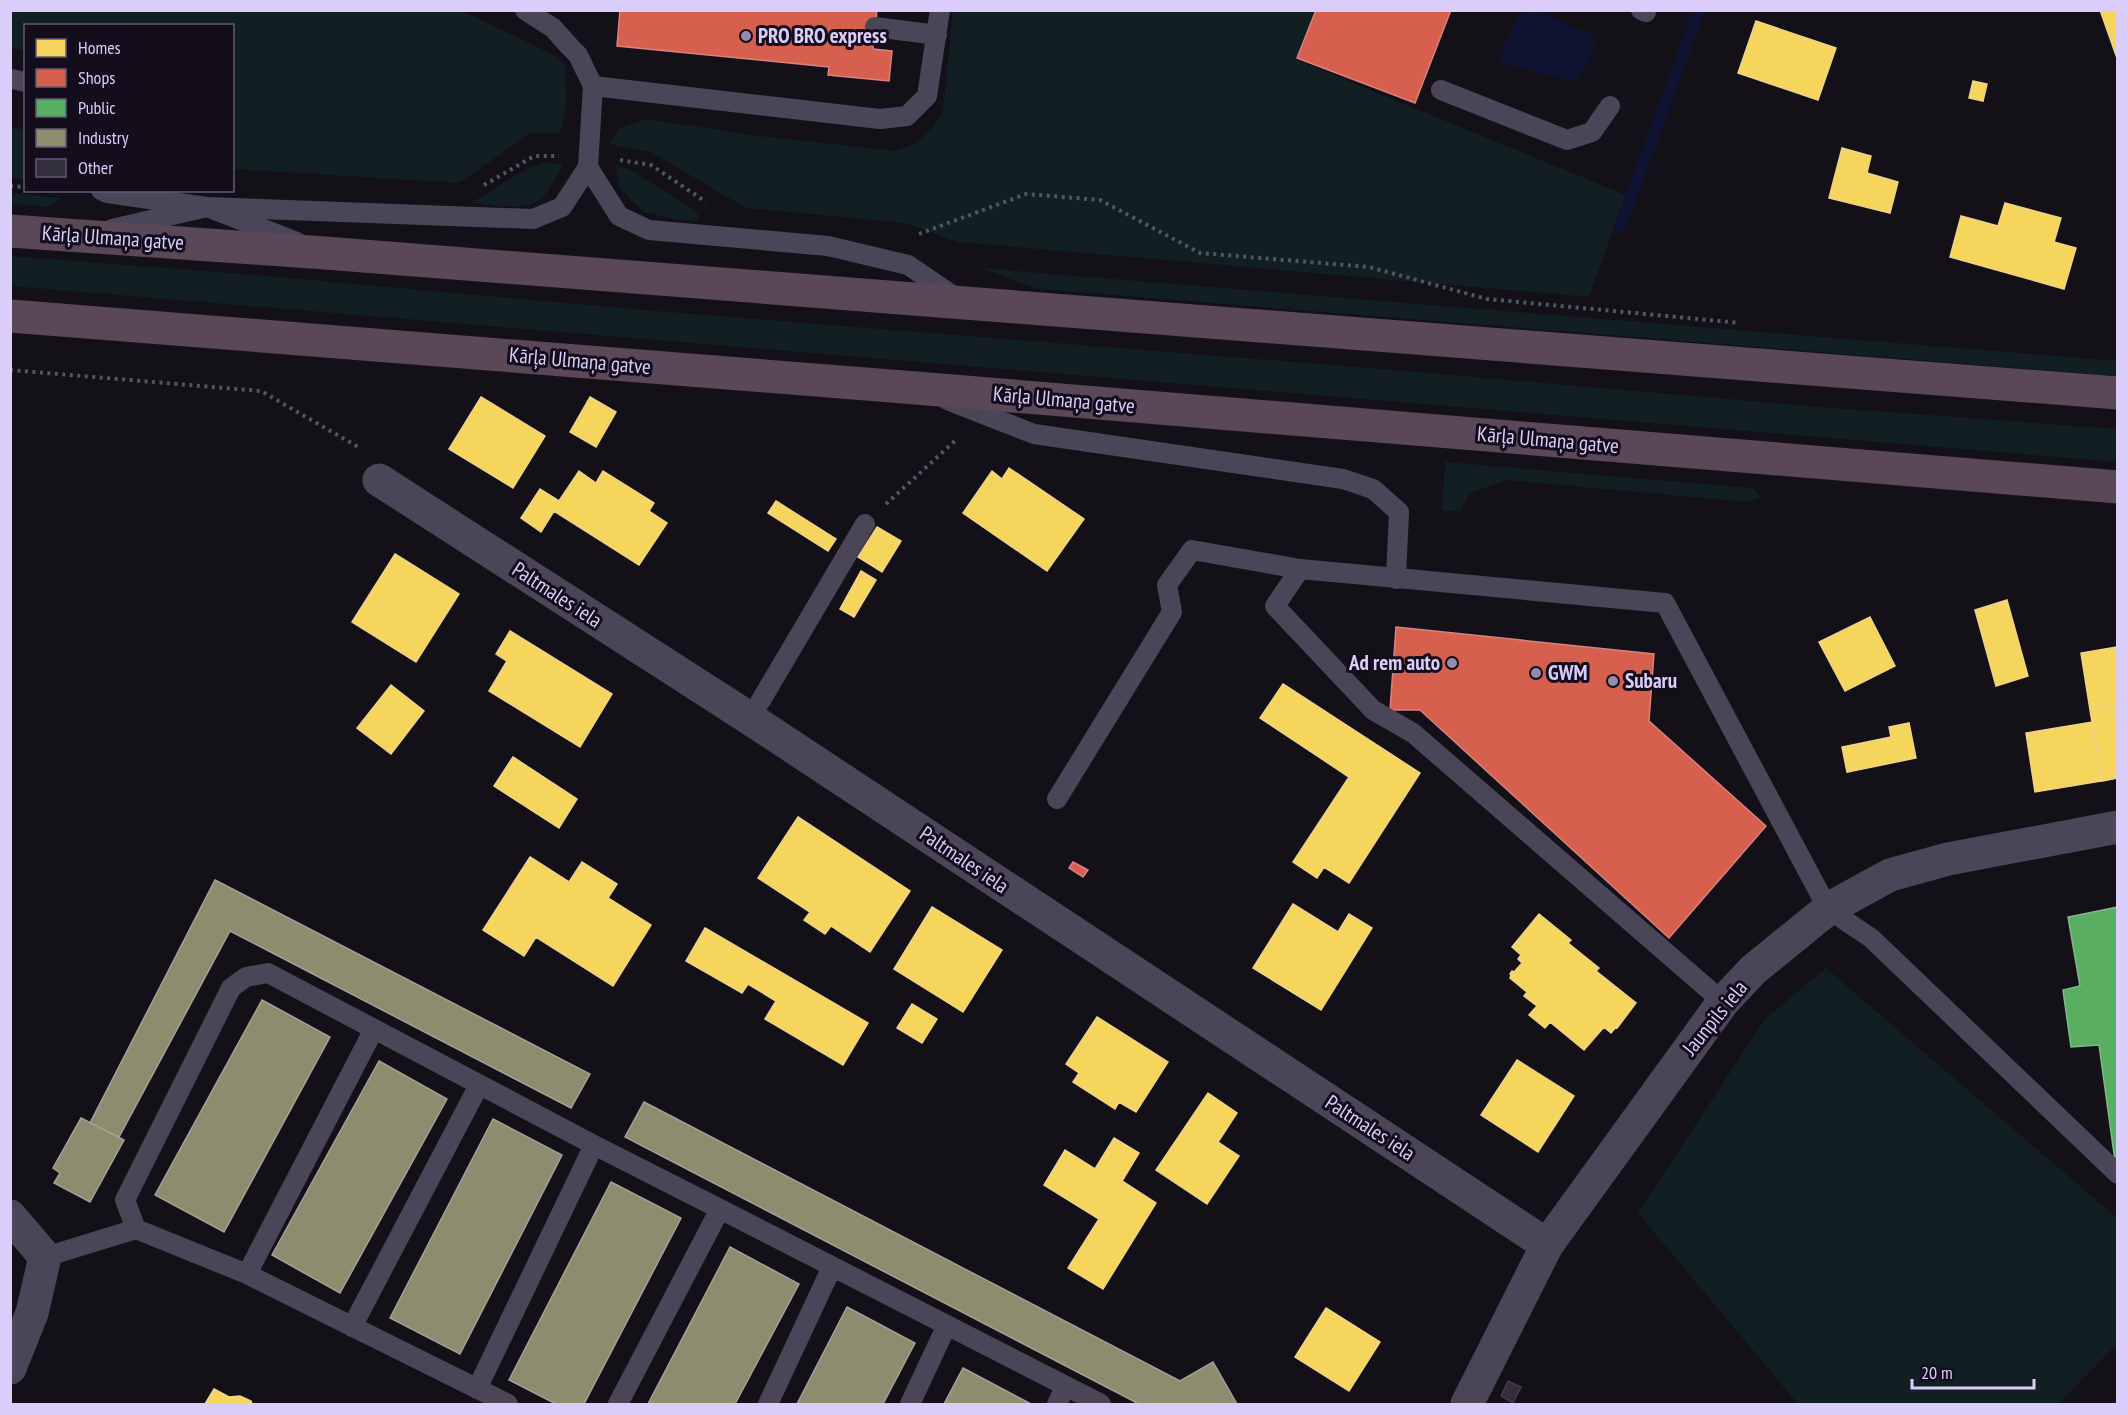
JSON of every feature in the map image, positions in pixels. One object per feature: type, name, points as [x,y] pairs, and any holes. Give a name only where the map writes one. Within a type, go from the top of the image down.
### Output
[{"type":"highway","name":"Kārļa Ulmaņa gatve","points":[[10,231],[325,253],[2118,393]]},
{"type":"highway","name":"Kārļa Ulmaņa gatve","points":[[18,318],[916,388],[2118,487]]},
{"type":"street","name":"Paltmales iela","points":[[379,480],[749,718],[1547,1245]]},
{"type":"street","name":"Jaunpils iela","points":[[1467,1404],[1547,1245],[1723,1002],[1753,970],[1828,909],[1890,875],[1948,859],[2118,827]]},
{"type":"street","points":[[10,1216],[45,1257],[32,1314],[10,1368]]},
{"type":"lane","points":[[105,192],[207,207],[533,219],[562,207],[588,162],[593,86],[578,56],[570,46],[553,28],[525,10]]},
{"type":"lane","points":[[593,86],[880,119],[907,116],[927,96],[940,10]]},
{"type":"lane","points":[[875,27],[937,35]]},
{"type":"lane","points":[[1441,90],[1567,140],[1592,132],[1610,106]]},
{"type":"lane","points":[[588,162],[619,216],[649,230],[828,246],[908,265],[965,304]]},
{"type":"lane","points":[[83,236],[207,207],[325,253]]},
{"type":"lane","points":[[916,388],[1034,434],[1343,479],[1373,489],[1399,512],[1396,579]]},
{"type":"lane","points":[[760,702],[865,524]]},
{"type":"lane","points":[[1057,799],[1172,612],[1167,585],[1192,550],[1300,569],[1665,603],[1828,909],[1871,938],[2118,1174]]},
{"type":"lane","points":[[1300,569],[1275,606],[1373,710],[1413,734],[1723,1002]]},
{"type":"lane","points":[[136,1229],[125,1200],[231,988],[246,977],[268,973],[594,1145],[1101,1404]]},
{"type":"lane","points":[[247,1274],[374,1029]]},
{"type":"lane","points":[[352,1327],[479,1084]]},
{"type":"lane","points":[[477,1389],[594,1145]]},
{"type":"lane","points":[[618,1404],[720,1209]]},
{"type":"lane","points":[[45,1257],[136,1229],[247,1274],[508,1404]]},
{"type":"lane","points":[[768,1404],[832,1267]]},
{"type":"lane","points":[[909,1404],[947,1325]]},
{"type":"lane","points":[[1058,1404],[1066,1386]]},
{"type":"path","points":[[483,185],[534,156],[588,162],[651,165],[715,208]]},
{"type":"path","points":[[909,233],[920,234],[1026,194],[1100,200],[1200,253],[1369,267],[1486,299],[1747,323]]},
{"type":"path","points":[[865,524],[956,440]]},
{"type":"shaded area","points":[[10,11],[462,11],[552,54],[564,63],[566,107],[559,133],[531,133],[459,183],[234,169],[234,24],[24,24],[24,51],[11,48]]},
{"type":"shaded area","points":[[953,11],[1316,11],[1297,60],[1626,195],[1589,297],[958,242],[905,223],[746,208],[651,152],[609,144],[619,129],[646,119],[759,136],[896,151],[916,143],[933,128],[943,112]]},
{"type":"shaded area","points":[[10,128],[24,129],[24,179],[11,178]]},
{"type":"shaded area","points":[[543,163],[563,164],[547,191],[534,203],[512,206],[471,203],[526,169]]},
{"type":"shaded area","points":[[616,165],[632,171],[696,211],[700,221],[674,219],[644,212],[619,188]]},
{"type":"shaded area","points":[[10,193],[60,198],[50,207],[11,204]]},
{"type":"shaded area","points":[[10,256],[1820,407],[2117,429],[2117,462],[11,286]]},
{"type":"shaded area","points":[[980,268],[2117,361],[2117,376],[1039,289]]},
{"type":"shaded area","points":[[1445,462],[1753,488],[1761,497],[1747,502],[1506,480],[1470,493],[1461,511],[1442,511]]},
{"type":"shaded area","points":[[1826,968],[2117,1218],[2117,1344],[2058,1404],[1798,1404],[1638,1213],[1765,1019]]},
{"type":"water","points":[[1528,11],[1544,13],[1589,32],[1595,41],[1588,64],[1573,82],[1501,62],[1503,47],[1516,19]]},
{"type":"building: Homes","points":[[2100,10],[2118,10],[2118,61]]},
{"type":"building: Homes","points":[[1756,21],[1836,48],[1818,100],[1738,73]]},
{"type":"building: Homes","points":[[1973,81],[1987,84],[1983,101],[1969,98]]},
{"type":"building: Homes","points":[[1842,148],[1871,156],[1867,173],[1898,182],[1890,213],[1829,198]]},
{"type":"building: Homes","points":[[2005,203],[2061,218],[2054,242],[2076,248],[2064,289],[1950,257],[1961,216],[1998,226]]},
{"type":"building: Homes","points":[[481,397],[545,436],[513,488],[449,449]]},
{"type":"building: Homes","points":[[590,397],[616,412],[596,447],[570,432]]},
{"type":"building: Homes","points":[[1009,468],[1084,519],[1047,571],[963,513],[992,471],[1002,479]]},
{"type":"building: Homes","points":[[579,471],[596,483],[603,471],[654,503],[649,511],[667,523],[639,565],[554,511],[541,532],[521,518],[540,489],[559,501]]},
{"type":"building: Homes","points":[[776,501],[836,539],[828,551],[768,513]]},
{"type":"building: Homes","points":[[877,527],[901,541],[882,572],[858,557]]},
{"type":"building: Homes","points":[[395,554],[459,594],[416,662],[352,622]]},
{"type":"building: Homes","points":[[861,571],[876,580],[854,617],[840,609]]},
{"type":"building: Homes","points":[[2007,600],[2028,676],[1996,686],[1975,610]]},
{"type":"building: Homes","points":[[1870,617],[1895,666],[1845,691],[1819,642]]},
{"type":"building: Homes","points":[[510,631],[612,694],[580,747],[489,691],[507,661],[496,654]]},
{"type":"building: Homes","points":[[2116,647],[2118,705],[2090,710],[2081,653]]},
{"type":"building: Homes","points":[[1283,684],[1420,773],[1349,883],[1324,867],[1317,878],[1293,862],[1349,777],[1260,718]]},
{"type":"building: Homes","points":[[391,685],[424,711],[391,754],[357,728]]},
{"type":"building: Homes","points":[[2118,705],[2118,778],[2102,781],[2090,710]]},
{"type":"building: Homes","points":[[2092,722],[2102,781],[2035,792],[2026,733]]},
{"type":"building: Homes","points":[[1909,723],[1916,758],[1847,772],[1842,747],[1891,737],[1889,727]]},
{"type":"building: Homes","points":[[513,757],[577,799],[559,828],[494,786]]},
{"type":"building: Homes","points":[[798,817],[910,891],[870,952],[831,926],[825,934],[804,920],[810,912],[758,878]]},
{"type":"building: Homes","points":[[530,857],[569,882],[582,862],[617,884],[608,898],[651,925],[613,986],[536,937],[524,956],[483,930]]},
{"type":"building: Homes","points":[[1293,904],[1338,932],[1349,914],[1372,928],[1321,1010],[1253,968]]},
{"type":"building: Homes","points":[[932,907],[1002,950],[963,1012],[894,969]]},
{"type":"building: Homes","points":[[1539,914],[1571,940],[1568,943],[1599,968],[1596,971],[1636,1003],[1617,1028],[1611,1033],[1604,1027],[1584,1050],[1550,1022],[1545,1028],[1529,1015],[1537,1006],[1524,996],[1527,992],[1510,978],[1512,971],[1514,972],[1522,963],[1518,959],[1521,955],[1512,947]]},
{"type":"building: Homes","points":[[705,928],[868,1023],[843,1065],[765,1019],[776,1001],[748,984],[742,993],[686,961]]},
{"type":"building: Homes","points":[[912,1004],[937,1019],[922,1043],[897,1028]]},
{"type":"building: Homes","points":[[1097,1017],[1168,1062],[1136,1112],[1119,1102],[1115,1109],[1073,1082],[1079,1073],[1066,1064]]},
{"type":"building: Homes","points":[[1517,1060],[1574,1096],[1538,1152],[1481,1115]]},
{"type":"building: Homes","points":[[1208,1093],[1237,1113],[1218,1142],[1239,1156],[1207,1204],[1156,1170]]},
{"type":"building: Homes","points":[[1114,1138],[1139,1153],[1122,1181],[1156,1203],[1103,1289],[1068,1268],[1099,1219],[1044,1185],[1065,1150],[1095,1169]]},
{"type":"building: Homes","points":[[1326,1308],[1380,1342],[1349,1391],[1295,1357]]},
{"type":"building: Homes","points":[[214,1389],[229,1397],[240,1396],[251,1401],[252,1404],[205,1404]]},
{"type":"building: Shops","name":"PRO BRO express","points":[[620,10],[877,10],[873,49],[892,51],[889,81],[828,75],[829,67],[617,46]]},
{"type":"building: Shops","points":[[1316,10],[1451,10],[1415,103],[1297,58]]},
{"type":"building: Shops","points":[[1396,627],[1654,654],[1649,721],[1766,826],[1669,938],[1420,710],[1390,710]]},
{"type":"building: Shops","points":[[1073,862],[1088,870],[1083,877],[1069,868]]},
{"type":"building: Public","points":[[2118,907],[2118,1161],[2115,1161],[2099,1045],[2071,1047],[2063,990],[2080,986],[2068,917]]},
{"type":"building: Industry","points":[[215,880],[590,1074],[571,1108],[230,931],[119,1137],[90,1123]]},
{"type":"building: Industry","points":[[262,1000],[330,1037],[224,1232],[155,1195]]},
{"type":"building: Industry","points":[[379,1061],[447,1099],[340,1293],[272,1255]]},
{"type":"building: Industry","points":[[644,1102],[1180,1381],[1213,1362],[1237,1404],[1139,1404],[625,1137]]},
{"type":"building: Industry","points":[[81,1118],[124,1140],[90,1202],[54,1183],[60,1173],[53,1168]]},
{"type":"building: Industry","points":[[493,1119],[562,1155],[460,1354],[390,1318]]},
{"type":"building: Industry","points":[[611,1182],[681,1218],[584,1404],[556,1404],[509,1380]]},
{"type":"building: Industry","points":[[730,1247],[799,1284],[735,1404],[648,1404]]},
{"type":"building: Industry","points":[[847,1307],[915,1343],[883,1404],[797,1404]]},
{"type":"building: Industry","points":[[963,1368],[1031,1404],[944,1404]]},
{"type":"building: Other","points":[[1508,1381],[1521,1387],[1513,1403],[1501,1396]]},
{"type":"waterway","points":[[1620,227],[1699,10]]},
{"type":"place","name":"PRO BRO express","points":[[746,36]]},
{"type":"place","name":"Ad rem auto","points":[[1452,663]]},
{"type":"place","name":"GWM","points":[[1536,673]]},
{"type":"place","name":"Subaru","points":[[1613,681]]}]
